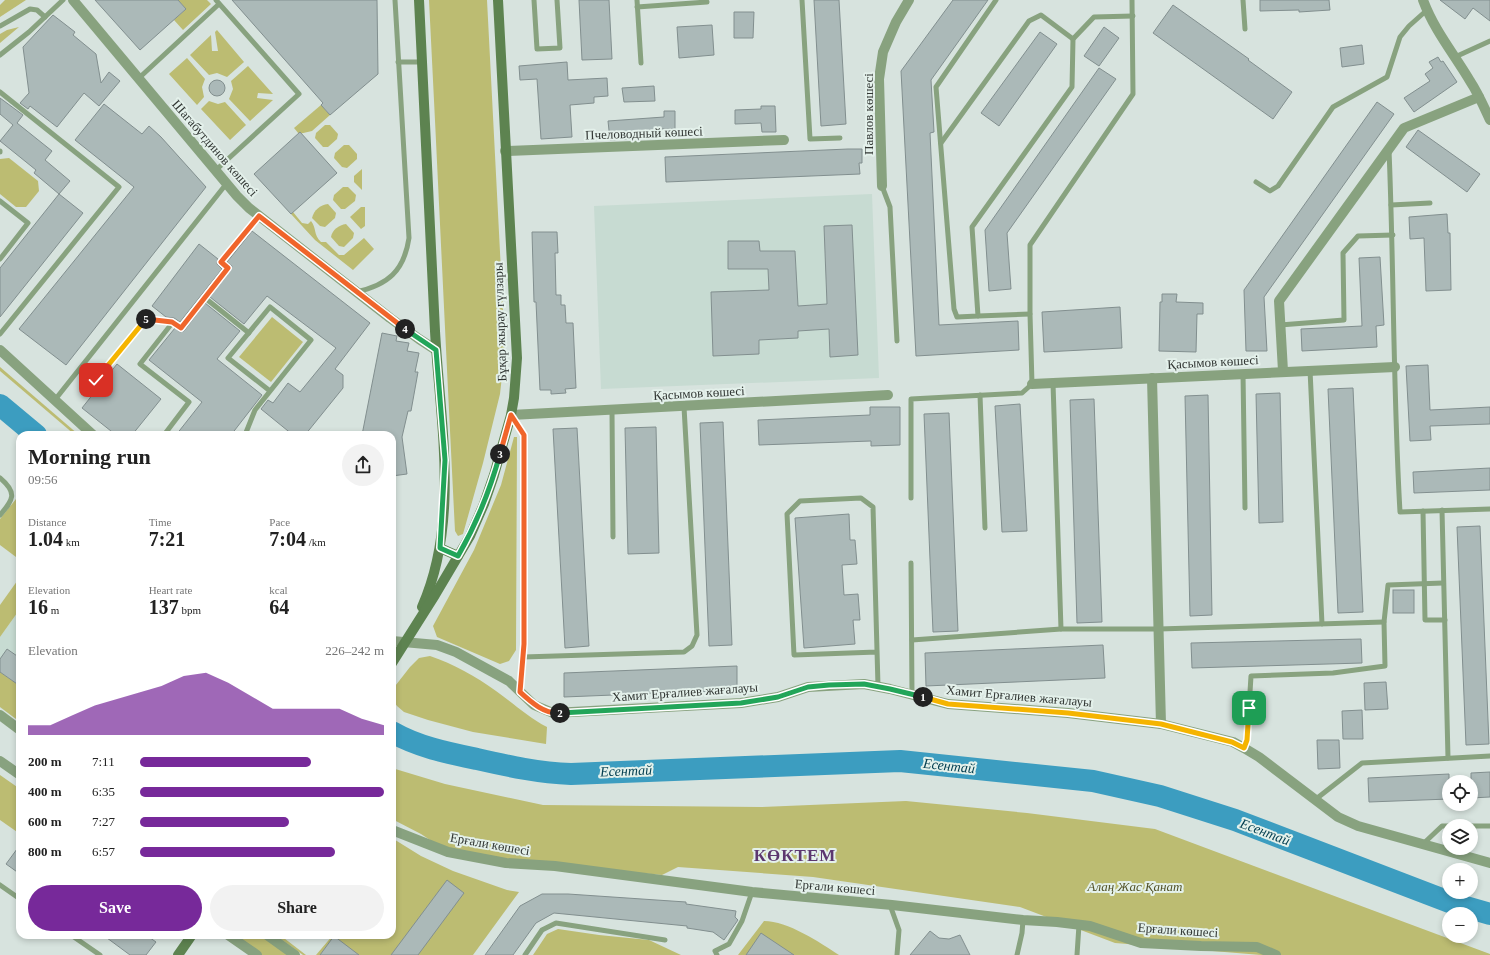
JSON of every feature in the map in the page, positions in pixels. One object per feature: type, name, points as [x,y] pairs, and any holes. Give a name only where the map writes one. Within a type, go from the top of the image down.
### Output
[{"type":"street","name":"Шагабутдинов көшесі","points":[[72,0],[237,196],[259,216],[356,292],[436,350]]},
{"type":"street","name":"Бұқар жырау гүлзары","points":[[407,642],[427,595],[440,548],[445,460],[436,350],[419,0]]},
{"type":"street","name":"Бұқар жырау гүлзары","points":[[396,657],[407,642],[470,536],[484,504],[499,459],[514,398],[517,358],[498,0]]},
{"type":"street","name":"Павлов көшесі","points":[[882,186],[879,79],[883,52],[896,22],[909,0]]},
{"type":"street","points":[[1423,0],[1438,32],[1472,82],[1490,120]]},
{"type":"street","points":[[1283,372],[1279,301],[1404,128],[1479,97]]},
{"type":"street","name":"Пчеловодный көшесі","points":[[505,151],[784,140]]},
{"type":"street","points":[[0,350],[88,431]]},
{"type":"street","name":"Қасымов көшесі","points":[[1032,384],[1394,367]]},
{"type":"street","points":[[1152,378],[1161,724]]},
{"type":"street","name":"Қасымов көшесі","points":[[511,415],[612,411],[888,395]]},
{"type":"street","points":[[440,548],[458,556]]},
{"type":"street","name":"Хамит Ерғалиев жағалауы","points":[[396,641],[437,645],[456,652],[509,681],[534,705],[553,713],[741,703],[778,697],[808,687],[864,684],[912,694],[948,704],[1068,713],[1161,724],[1232,742],[1244,748],[1259,757],[1338,817],[1358,826],[1490,862]]},
{"type":"street","points":[[0,715],[16,727]]},
{"type":"street","points":[[0,761],[16,772]]},
{"type":"street","name":"Ерғали көшесі","points":[[396,832],[448,852],[506,863],[571,868],[752,892],[890,905],[1023,920],[1057,922],[1090,926],[1141,942],[1200,946],[1251,947],[1275,955]]},
{"type":"street","points":[[178,955],[189,939]]},
{"type":"street","points":[[234,939],[256,955]]},
{"type":"street","points":[[273,939],[295,955]]},
{"type":"lane","points":[[0,55],[29,32],[63,0]]},
{"type":"lane","points":[[356,292],[383,284],[391,278],[399,268],[408,247],[409,238],[395,0]]},
{"type":"lane","points":[[534,0],[537,49],[560,48],[557,0]]},
{"type":"lane","points":[[637,0],[641,63]]},
{"type":"lane","points":[[802,0],[810,139],[840,138]]},
{"type":"lane","points":[[996,0],[936,87],[954,309],[957,317],[1030,314]]},
{"type":"lane","points":[[911,498],[910,399],[1022,393],[1032,384],[1030,245],[1133,94],[1132,0]]},
{"type":"lane","points":[[1243,0],[1245,30]]},
{"type":"lane","points":[[139,78],[218,2],[299,94],[216,170]]},
{"type":"lane","points":[[637,7],[707,2]]},
{"type":"lane","points":[[0,26],[30,9],[37,10],[45,17]]},
{"type":"lane","points":[[1256,182],[1270,191],[1278,186],[1333,108],[1387,77],[1400,37],[1409,26],[1427,10]]},
{"type":"lane","points":[[941,143],[1029,21],[1041,15],[1073,39]]},
{"type":"lane","points":[[978,316],[972,227],[1072,87],[1073,39],[1094,17],[1133,16]]},
{"type":"lane","points":[[1455,57],[1490,41]]},
{"type":"lane","points":[[398,62],[422,62]]},
{"type":"lane","points":[[0,92],[119,187],[0,334]]},
{"type":"lane","points":[[1389,149],[1393,235],[1394,367],[1400,512],[1490,509]]},
{"type":"lane","points":[[54,401],[227,183]]},
{"type":"lane","points":[[882,186],[890,208],[897,341]]},
{"type":"lane","points":[[0,201],[28,223],[0,259]]},
{"type":"lane","points":[[1391,205],[1430,203]]},
{"type":"lane","points":[[96,380],[145,319],[172,322],[181,328],[228,268],[221,262],[259,216]]},
{"type":"lane","points":[[1280,325],[1344,320],[1343,253],[1358,236],[1393,235]]},
{"type":"lane","points":[[205,298],[249,333]]},
{"type":"lane","points":[[246,431],[254,410],[270,391],[311,340],[270,307],[228,358],[270,391]]},
{"type":"lane","points":[[167,431],[189,402],[140,364],[172,322]]},
{"type":"lane","points":[[1310,370],[1322,624]]},
{"type":"lane","points":[[1243,373],[1245,508]]},
{"type":"lane","points":[[1053,383],[1061,629]]},
{"type":"lane","points":[[980,395],[986,528]]},
{"type":"lane","points":[[522,657],[684,652],[692,646],[697,635],[684,407]]},
{"type":"lane","points":[[612,411],[613,537]]},
{"type":"lane","points":[[511,415],[524,435],[524,644],[520,692]]},
{"type":"lane","points":[[0,478],[9,488],[12,494],[12,499],[10,504],[0,515]]},
{"type":"lane","points":[[877,652],[794,655],[787,514],[800,501],[860,498],[873,507],[878,686]]},
{"type":"lane","points":[[1442,510],[1448,758]]},
{"type":"lane","points":[[1423,511],[1425,620],[1445,620]]},
{"type":"lane","points":[[911,563],[912,694]]},
{"type":"lane","points":[[1244,748],[1247,740],[1252,676],[1333,673],[1385,666],[1384,622],[1388,585],[1443,583]]},
{"type":"lane","points":[[912,640],[1061,629],[1159,629],[1384,622]]},
{"type":"lane","points":[[1316,799],[1362,763],[1490,756]]},
{"type":"lane","points":[[1423,844],[1442,826]]},
{"type":"lane","points":[[1478,826],[1490,826]]},
{"type":"lane","points":[[0,885],[16,896]]},
{"type":"lane","points":[[716,955],[715,951],[729,944],[742,921],[752,892]]},
{"type":"lane","points":[[890,905],[899,930],[897,955]]},
{"type":"lane","points":[[1017,955],[1022,933],[1023,920]]},
{"type":"lane","points":[[525,955],[542,930],[556,923],[665,940]]},
{"type":"lane","points":[[1077,955],[1079,925]]},
{"type":"lane","points":[[77,939],[100,955]]},
{"type":"shaded area","points":[[872,194],[879,378],[601,389],[594,206]]},
{"type":"shaded area","points":[[16,615],[16,719],[0,707],[0,637]]},
{"type":"green space","points":[[5,0],[26,0],[0,17],[0,5]]},
{"type":"green space","points":[[178,0],[207,0],[211,4],[183,30],[174,20],[186,9]]},
{"type":"green space","points":[[429,0],[487,0],[505,349],[500,394],[483,463],[463,534],[458,536],[455,531]]},
{"type":"green space","points":[[19,27],[0,43],[0,34],[7,30]]},
{"type":"green space","points":[[217,30],[244,62],[227,77],[217,73],[209,75],[190,55],[211,35],[212,51],[218,51],[215,32]]},
{"type":"green space","points":[[187,58],[205,79],[202,87],[204,97],[197,105],[169,74]]},
{"type":"green space","points":[[248,66],[273,94],[258,93],[257,98],[273,100],[250,121],[229,99],[233,89],[231,81]]},
{"type":"green space","points":[[209,101],[218,104],[225,102],[246,125],[230,140],[201,109]]},
{"type":"green space","points":[[321,105],[330,115],[312,131],[299,134],[294,128]]},
{"type":"green space","points":[[325,125],[330,125],[338,134],[337,139],[328,147],[323,147],[315,138],[316,133]]},
{"type":"green space","points":[[344,145],[349,145],[357,154],[357,159],[347,168],[342,167],[334,158],[335,153]]},
{"type":"green space","points":[[9,158],[38,181],[39,191],[26,207],[16,207],[0,194],[0,159]]},
{"type":"green space","points":[[362,169],[362,190],[354,182],[354,176]]},
{"type":"green space","points":[[343,187],[348,187],[356,195],[355,201],[345,209],[341,209],[333,200],[334,195]]},
{"type":"green space","points":[[328,204],[336,213],[335,218],[325,227],[320,226],[312,218],[313,215],[322,205]]},
{"type":"green space","points":[[361,207],[365,207],[365,226],[361,229],[350,217]]},
{"type":"green space","points":[[293,212],[302,223],[308,224],[311,221],[321,242],[326,242],[339,255],[344,255],[364,238],[374,249],[353,270],[315,240],[291,214]]},
{"type":"green space","points":[[346,224],[354,233],[353,238],[344,247],[339,246],[331,237],[336,228]]},
{"type":"green space","points":[[272,317],[303,342],[271,382],[239,357]]},
{"type":"green space","points":[[0,367],[74,431],[70,431],[0,371]]},
{"type":"green space","points":[[514,437],[517,437],[516,650],[509,661],[500,664],[437,637],[433,626],[474,550],[501,485]]},
{"type":"green space","points":[[16,499],[16,557],[0,545],[0,519]]},
{"type":"green space","points":[[16,583],[16,615],[0,637],[0,605]]},
{"type":"green space","points":[[430,656],[447,663],[472,675],[496,691],[533,719],[547,727],[546,744],[473,732],[404,712],[396,705],[396,685],[419,658]]},
{"type":"green space","points":[[0,672],[16,683],[16,719],[0,707]]},
{"type":"green space","name":"Алаң Жас Қанат","points":[[396,769],[445,784],[543,805],[761,807],[906,801],[1027,813],[1155,829],[1442,936],[1442,943],[1461,943],[1490,955],[1261,955],[1115,943],[1020,907],[813,877],[678,867],[662,875],[512,861],[448,852],[421,834],[396,821]]},
{"type":"green space","points":[[0,775],[16,786],[16,831],[0,820]]},
{"type":"green space","points":[[396,840],[421,856],[453,871],[507,890],[519,892],[473,955],[316,955],[330,939],[396,939]]},
{"type":"green space","points":[[764,921],[783,924],[793,928],[839,955],[738,955]]},
{"type":"green space","points":[[558,929],[649,940],[681,955],[533,955],[547,934]]},
{"type":"green space","points":[[234,939],[273,939],[295,955],[257,955]]},
{"type":"green space","points":[[281,939],[285,939],[306,955],[303,955]]},
{"type":"building","points":[[95,0],[178,0],[186,9],[140,50]]},
{"type":"building","points":[[232,0],[377,0],[378,74],[330,115],[321,105],[323,103]]},
{"type":"building","points":[[579,0],[609,0],[612,59],[582,60]]},
{"type":"building","points":[[814,0],[839,0],[846,124],[821,126]]},
{"type":"building","points":[[953,0],[988,0],[931,80],[934,132],[930,133],[939,325],[1018,321],[1019,350],[916,356],[901,71]]},
{"type":"building","points":[[1260,0],[1329,0],[1330,10],[1299,12],[1299,10],[1260,11]]},
{"type":"building","points":[[1440,0],[1490,0],[1490,21],[1473,8],[1465,19]]},
{"type":"building","points":[[1173,5],[1249,59],[1248,60],[1292,92],[1273,119],[1153,33]]},
{"type":"building","points":[[734,12],[754,12],[753,38],[734,38]]},
{"type":"building","points":[[53,15],[75,32],[73,35],[96,54],[101,83],[109,72],[120,81],[99,106],[84,93],[57,127],[30,106],[28,109],[20,103],[29,93],[23,47]]},
{"type":"building","points":[[712,25],[714,55],[679,58],[677,27]]},
{"type":"building","points":[[1104,27],[1119,38],[1099,66],[1084,56]]},
{"type":"building","points":[[1040,32],[1057,44],[999,126],[981,113]]},
{"type":"building","points":[[1362,45],[1364,64],[1342,67],[1340,48]]},
{"type":"building","points":[[1438,57],[1441,62],[1443,61],[1457,82],[1414,112],[1404,98],[1430,81],[1425,74],[1433,68],[1429,62]]},
{"type":"building","points":[[567,62],[568,80],[607,78],[608,96],[594,97],[594,103],[570,105],[572,137],[541,139],[537,79],[520,80],[519,66]]},
{"type":"building","points":[[1099,68],[1116,79],[1007,233],[1011,289],[989,291],[985,230]]},
{"type":"building","points":[[217,80],[223,82],[225,88],[223,94],[217,96],[211,94],[209,88],[211,82]]},
{"type":"building","points":[[654,86],[655,101],[624,102],[622,88]]},
{"type":"building","points":[[0,98],[23,115],[17,123],[52,151],[45,160],[70,181],[59,194],[34,173],[36,170],[0,141],[13,125],[0,114]]},
{"type":"building","points":[[1377,102],[1394,114],[1264,297],[1267,351],[1246,351],[1244,290]]},
{"type":"building","points":[[104,104],[142,134],[149,126],[161,137],[206,187],[66,365],[19,329],[134,187],[75,140]]},
{"type":"building","points":[[761,106],[775,106],[776,132],[762,132],[761,123],[735,124],[735,110],[761,109]]},
{"type":"building","points":[[664,111],[675,111],[675,129],[656,129],[656,136],[626,137],[627,139],[610,140],[608,121],[664,117]]},
{"type":"building","points":[[1418,130],[1480,174],[1467,192],[1406,147]]},
{"type":"building","points":[[300,132],[337,173],[291,214],[254,174]]},
{"type":"building","points":[[862,149],[862,163],[859,163],[860,174],[666,182],[665,157]]},
{"type":"building","points":[[59,194],[83,213],[0,317],[0,268]]},
{"type":"building","points":[[1447,214],[1448,233],[1450,233],[1451,290],[1426,291],[1424,238],[1410,239],[1409,217]]},
{"type":"building","points":[[852,225],[858,355],[830,357],[829,329],[798,331],[798,338],[759,340],[759,354],[713,356],[711,292],[769,290],[768,269],[728,269],[728,241],[759,241],[760,251],[795,251],[798,306],[827,304],[824,226]]},
{"type":"building","points":[[252,231],[370,323],[335,369],[343,375],[343,388],[308,431],[288,431],[261,409],[268,400],[273,403],[288,383],[300,392],[336,348],[267,296],[244,324],[210,297],[231,270],[232,266],[227,262]]},
{"type":"building","points":[[532,232],[557,232],[558,253],[555,253],[556,295],[561,295],[561,305],[565,305],[566,323],[573,323],[576,388],[565,389],[566,393],[551,394],[551,390],[540,390],[536,302],[534,302]]},
{"type":"building","points":[[199,244],[218,259],[217,264],[222,269],[180,322],[174,318],[166,317],[152,306]]},
{"type":"building","points":[[1380,257],[1384,325],[1376,326],[1377,347],[1302,351],[1301,329],[1362,326],[1359,258]]},
{"type":"building","points":[[1162,294],[1177,294],[1176,302],[1203,303],[1203,314],[1197,314],[1196,352],[1159,351],[1160,302],[1162,302]]},
{"type":"building","points":[[205,303],[240,331],[217,359],[262,395],[234,431],[179,431],[202,402],[149,360],[175,328],[180,332],[184,331]]},
{"type":"building","points":[[1120,307],[1122,348],[1044,352],[1042,312]]},
{"type":"building","points":[[382,333],[397,336],[396,341],[409,343],[407,351],[419,353],[415,372],[418,372],[411,411],[408,411],[402,437],[407,474],[396,475],[396,431],[363,431]]},
{"type":"building","points":[[117,364],[161,399],[135,431],[111,431],[82,408]]},
{"type":"building","points":[[1428,365],[1430,410],[1490,407],[1490,424],[1430,426],[1431,440],[1410,441],[1406,366]]},
{"type":"building","points":[[1353,388],[1363,612],[1338,613],[1328,389]]},
{"type":"building","points":[[1280,393],[1283,522],[1259,523],[1256,394]]},
{"type":"building","points":[[1208,395],[1212,615],[1190,616],[1185,396]]},
{"type":"building","points":[[1094,399],[1102,622],[1077,623],[1070,400]]},
{"type":"building","points":[[1020,404],[1027,531],[1002,532],[995,406]]},
{"type":"building","points":[[870,407],[900,407],[900,445],[871,446],[871,441],[759,445],[758,420],[870,415]]},
{"type":"building","points":[[949,413],[958,631],[933,632],[924,414]]},
{"type":"building","points":[[723,422],[732,645],[709,646],[700,423]]},
{"type":"building","points":[[656,427],[659,553],[628,554],[625,428]]},
{"type":"building","points":[[577,428],[589,646],[565,648],[553,429]]},
{"type":"building","points":[[1490,468],[1490,490],[1414,493],[1413,472]]},
{"type":"building","points":[[849,514],[850,540],[855,540],[857,564],[842,565],[844,595],[858,594],[860,620],[853,620],[855,644],[804,648],[795,518]]},
{"type":"building","points":[[1480,526],[1489,744],[1466,745],[1457,527]]},
{"type":"building","points":[[1393,590],[1414,590],[1414,613],[1393,613]]},
{"type":"building","points":[[1361,639],[1362,663],[1192,668],[1191,643]]},
{"type":"building","points":[[1103,645],[1105,678],[926,686],[925,653]]},
{"type":"building","points":[[7,649],[16,655],[16,683],[0,672],[0,659]]},
{"type":"building","points":[[737,666],[737,690],[564,697],[564,673]]},
{"type":"building","points":[[1386,682],[1388,709],[1365,710],[1364,683]]},
{"type":"building","points":[[1362,710],[1363,739],[1343,739],[1342,711]]},
{"type":"building","points":[[1317,740],[1339,740],[1340,768],[1318,769]]},
{"type":"building","points":[[1490,772],[1490,797],[1478,798],[1478,775],[1471,775],[1471,773]]},
{"type":"building","points":[[1449,774],[1442,775],[1442,799],[1369,802],[1368,778]]},
{"type":"building","points":[[16,850],[16,871],[6,864]]},
{"type":"building","points":[[447,880],[464,893],[418,955],[391,955]]},
{"type":"building","points":[[542,894],[568,894],[686,902],[686,904],[736,911],[735,917],[738,920],[724,940],[713,932],[687,928],[687,926],[554,913],[536,923],[513,955],[485,955],[520,906]]},
{"type":"building","points":[[930,931],[939,938],[949,939],[960,935],[970,955],[910,955]]},
{"type":"building","points":[[761,933],[794,955],[746,955]]},
{"type":"building","points":[[108,939],[152,939],[156,942],[146,955],[130,955]]},
{"type":"building","points":[[332,939],[338,939],[359,955],[320,955]]},
{"type":"waterway","name":"Есентай","points":[[0,405],[31,431]]},
{"type":"waterway","name":"Есентай","points":[[396,734],[412,742],[444,752],[535,771],[571,774],[900,761],[1093,781],[1160,796],[1235,820],[1452,903],[1490,914]]},
{"type":"district","name":"КӨКТЕМ","points":[[795,855]]},
{"type":"route","points":[[96,380],[145,319],[172,322],[181,328],[228,268],[221,262],[259,216],[390,318],[436,350],[445,460],[443,518],[440,548],[458,556],[470,536],[484,504],[494,475],[511,415],[524,435],[524,644],[520,692],[534,705],[553,713],[647,709],[741,703],[778,697],[808,687],[864,684],[948,704],[1068,713],[1161,724],[1232,742],[1244,748],[1247,740],[1249,708]]}]
